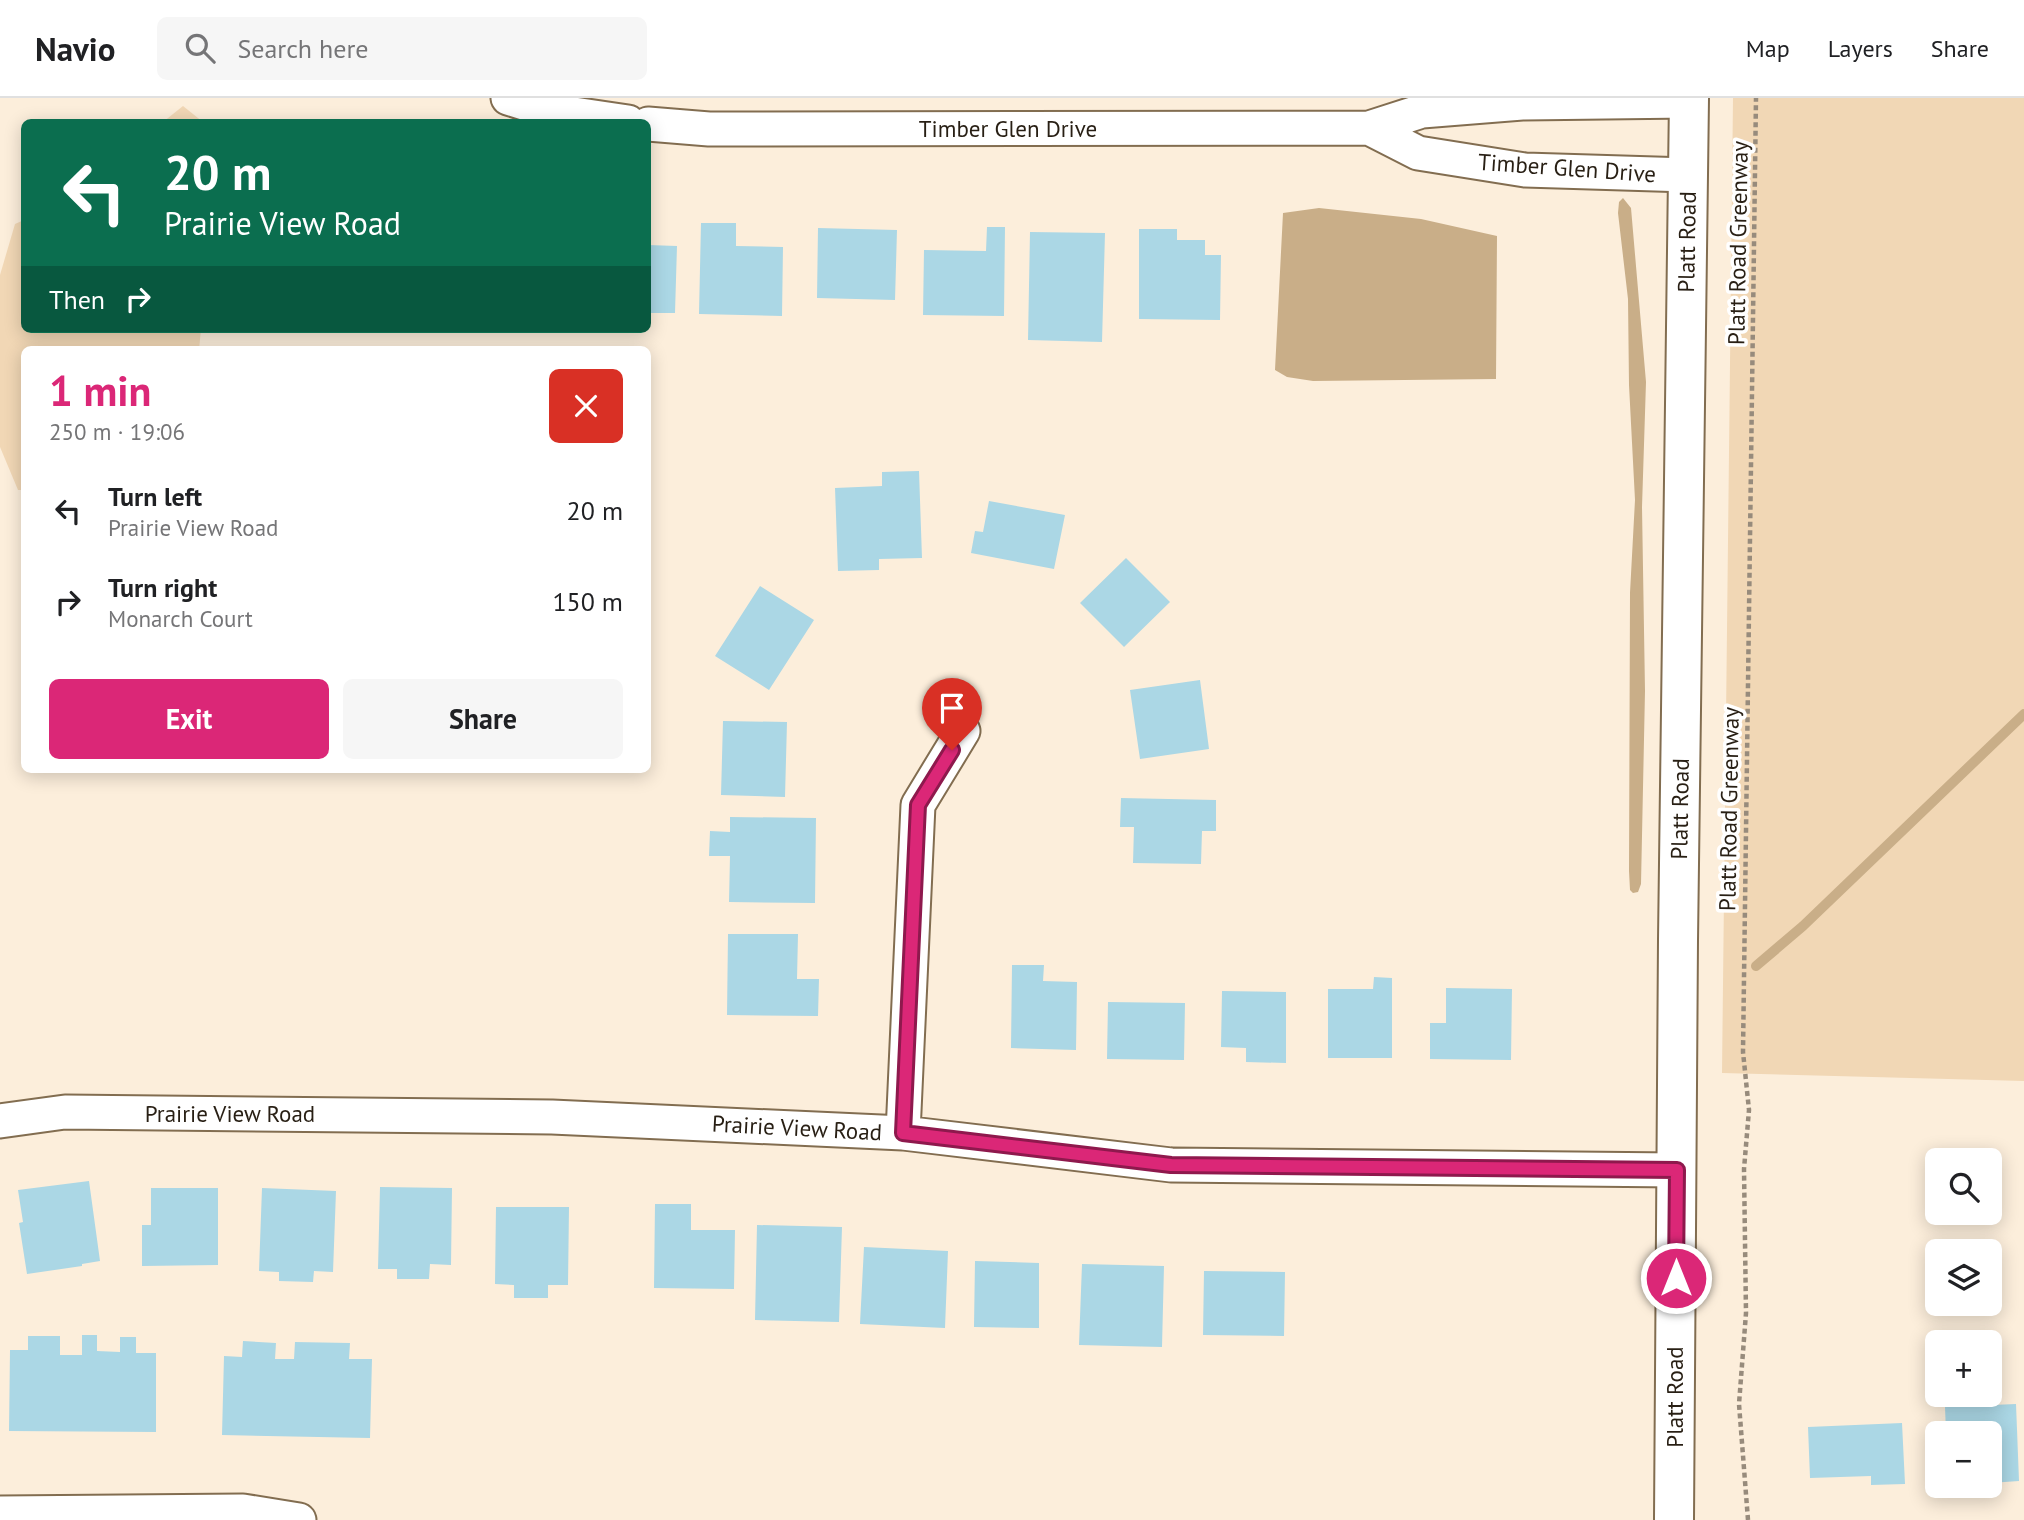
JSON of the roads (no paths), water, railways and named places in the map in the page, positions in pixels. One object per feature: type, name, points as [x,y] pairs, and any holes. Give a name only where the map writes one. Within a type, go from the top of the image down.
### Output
[{"type":"main road","name":"Platt Road","points":[[1674,1520],[1689,100]]},
{"type":"street","points":[[508,98],[546,110],[608,119]]},
{"type":"street","name":"Timber Glen Drive","points":[[651,124],[709,129],[1369,128],[1422,111],[1522,103],[1689,100]]},
{"type":"street","name":"Timber Glen Drive","points":[[1369,128],[1418,153],[1525,170],[1688,176]]},
{"type":"street","points":[[903,1133],[918,805],[963,732]]},
{"type":"street","name":"Prairie View Road","points":[[0,1121],[65,1112],[552,1116],[903,1133],[1171,1165],[1677,1170]]},
{"type":"street","points":[[0,1513],[243,1511],[299,1520]]},
{"type":"waterway","points":[[1756,966],[1803,926],[2024,714]]}]
